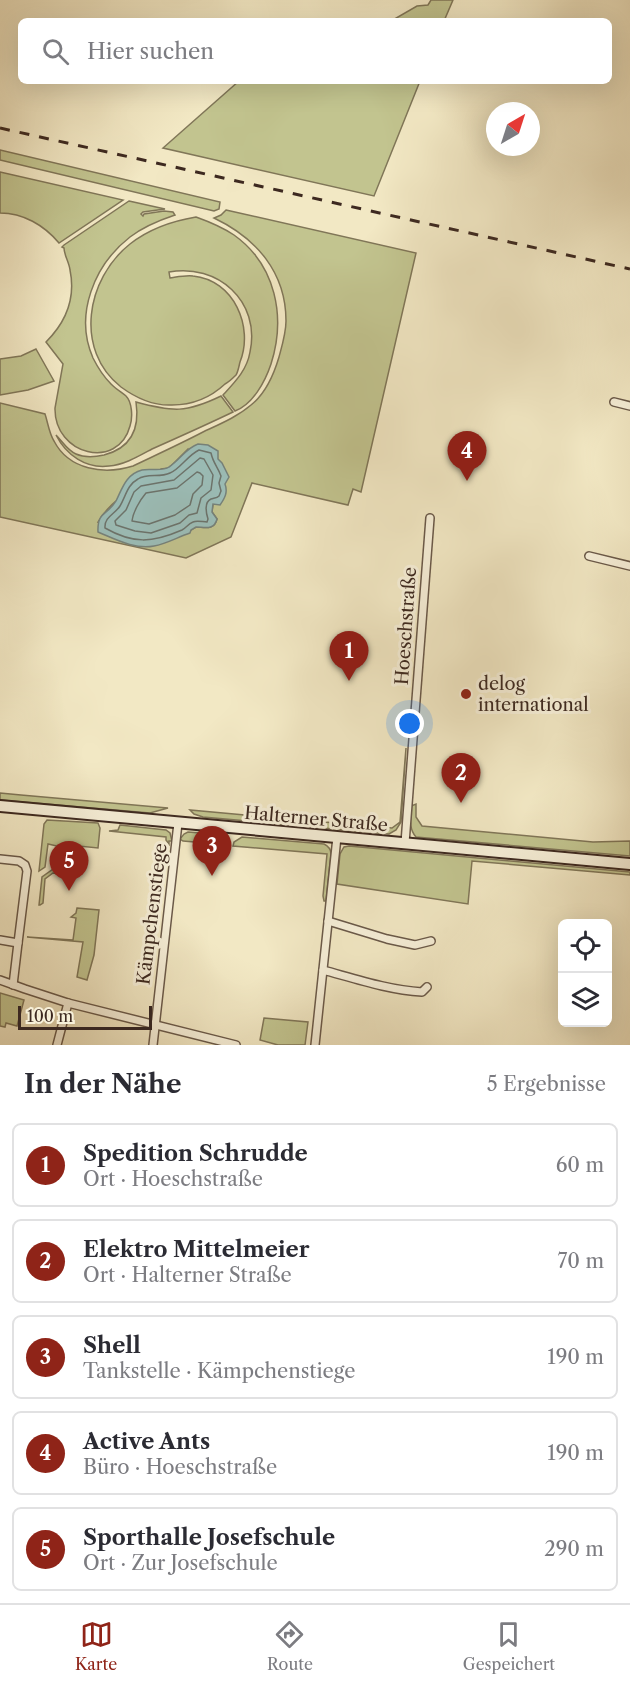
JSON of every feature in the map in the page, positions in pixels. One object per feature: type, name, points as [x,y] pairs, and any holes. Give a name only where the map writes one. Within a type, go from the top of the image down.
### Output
[{"type":"main road","name":"Halterner Straße","points":[[0,806],[630,864]]},
{"type":"street","points":[[614,402],[630,406]]},
{"type":"street","name":"Hoeschstraße","points":[[405,843],[430,518]]},
{"type":"street","points":[[589,556],[630,566]]},
{"type":"street","name":"Kämpchenstiege","points":[[153,1045],[178,823]]},
{"type":"street","points":[[315,1045],[337,837]]},
{"type":"street","points":[[0,859],[19,861],[25,865],[27,871],[13,985]]},
{"type":"street","points":[[328,921],[387,939],[416,945],[431,941]]},
{"type":"street","points":[[0,940],[18,942]]},
{"type":"street","points":[[323,970],[412,992],[422,992],[427,987]]},
{"type":"street","points":[[0,980],[69,1003],[236,1045]]},
{"type":"street","points":[[57,1045],[69,1003]]},
{"type":"green space","points":[[431,0],[453,0],[445,18],[396,18],[417,6],[428,5]]},
{"type":"green space","points":[[236,84],[419,84],[374,196],[163,148]]},
{"type":"green space","points":[[0,150],[220,202],[219,209],[214,211],[0,160]]},
{"type":"green space","points":[[0,172],[123,200],[59,243],[32,221],[17,215],[0,213]]},
{"type":"green space","points":[[129,201],[165,209],[143,212],[141,214],[143,216],[164,211],[173,212],[175,215],[140,230],[117,248],[97,276],[91,292],[86,325],[93,358],[108,381],[126,396],[132,414],[130,426],[123,440],[113,449],[88,452],[75,446],[65,437],[57,424],[55,408],[63,364],[46,342],[64,318],[72,291],[70,270],[62,247]]},
{"type":"green space","points":[[226,210],[416,253],[361,492],[353,489],[348,505],[252,483],[231,537],[186,558],[0,517],[0,403],[45,414],[52,438],[69,458],[88,468],[111,470],[133,466],[234,417],[261,395],[274,370],[283,344],[286,326],[285,303],[281,287],[266,259],[243,236],[214,218]],"holes":[[[188,449],[213,504],[212,512],[217,519],[216,523],[208,528],[196,527],[191,530],[98,522],[118,499],[161,469],[169,468]]]},
{"type":"green space","points":[[196,217],[234,235],[248,247],[260,261],[274,293],[277,328],[271,364],[258,392],[235,411],[223,395],[246,364],[252,334],[249,317],[242,302],[232,289],[219,280],[187,271],[169,272],[170,278],[193,276],[207,279],[220,286],[230,296],[242,320],[244,348],[237,374],[219,389],[200,400],[187,404],[165,405],[151,403],[133,395],[106,372],[96,354],[92,335],[91,315],[95,295],[103,276],[115,259],[130,244],[153,230]]},
{"type":"green space","points":[[36,349],[54,381],[28,390],[0,395],[0,359],[21,356]]},
{"type":"green space","points":[[221,396],[233,412],[120,464],[101,466],[85,463],[65,449],[56,435],[76,454],[90,457],[104,455],[121,448],[132,436],[136,421],[136,402],[160,408],[179,409],[198,406]]},
{"type":"green space","points":[[406,748],[401,822],[396,830],[389,834],[203,817],[190,810],[392,828],[400,822]]},
{"type":"green space","points":[[0,793],[168,808],[150,813],[0,800]]},
{"type":"green space","points":[[416,804],[416,817],[422,826],[593,842],[630,841],[630,856],[416,837],[410,818],[411,806]]},
{"type":"green space","points":[[47,820],[98,823],[100,828],[98,848],[69,845],[68,853],[61,853],[59,874],[53,873],[45,879],[43,903],[39,905],[42,877],[53,869],[57,846],[48,844],[45,867],[39,871],[44,824]]},
{"type":"green space","points":[[120,825],[166,830],[170,833],[172,841],[169,841],[169,844],[166,837],[109,831],[118,830]]},
{"type":"green space","points":[[188,832],[224,835],[226,838],[218,844],[180,839]]},
{"type":"green space","points":[[242,837],[327,846],[331,854],[326,901],[323,896],[327,854],[233,846],[234,842]]},
{"type":"green space","points":[[344,847],[630,872],[630,875],[472,861],[468,904],[337,884],[340,854]]},
{"type":"green space","points":[[77,908],[99,910],[94,955],[87,980],[77,977],[83,942],[27,937],[73,940],[76,918],[71,917],[76,913]]},
{"type":"green space","points":[[0,993],[24,1000],[17,1026],[6,1023],[5,1027],[0,1026]]},
{"type":"green space","points":[[264,1018],[308,1022],[305,1045],[278,1045],[260,1040]]},
{"type":"water","points":[[198,444],[208,445],[218,451],[218,459],[229,477],[225,484],[226,492],[223,500],[220,505],[213,504],[212,512],[217,519],[214,525],[208,528],[196,527],[190,533],[163,544],[147,547],[125,543],[98,532],[99,520],[116,501],[125,482],[132,475],[142,470],[166,468]]},
{"type":"railway","points":[[0,128],[630,269]]},
{"type":"place","name":"Active Ants","points":[[467,481]]},
{"type":"place","name":"Spedition Schrudde","points":[[349,681]]},
{"type":"place","name":"delog international","points":[[466,694]]},
{"type":"place","name":"Elektro Mittelmeier","points":[[461,803]]},
{"type":"place","name":"Shell","points":[[212,876]]},
{"type":"place","name":"Sporthalle Josefschule","points":[[69,891]]}]
